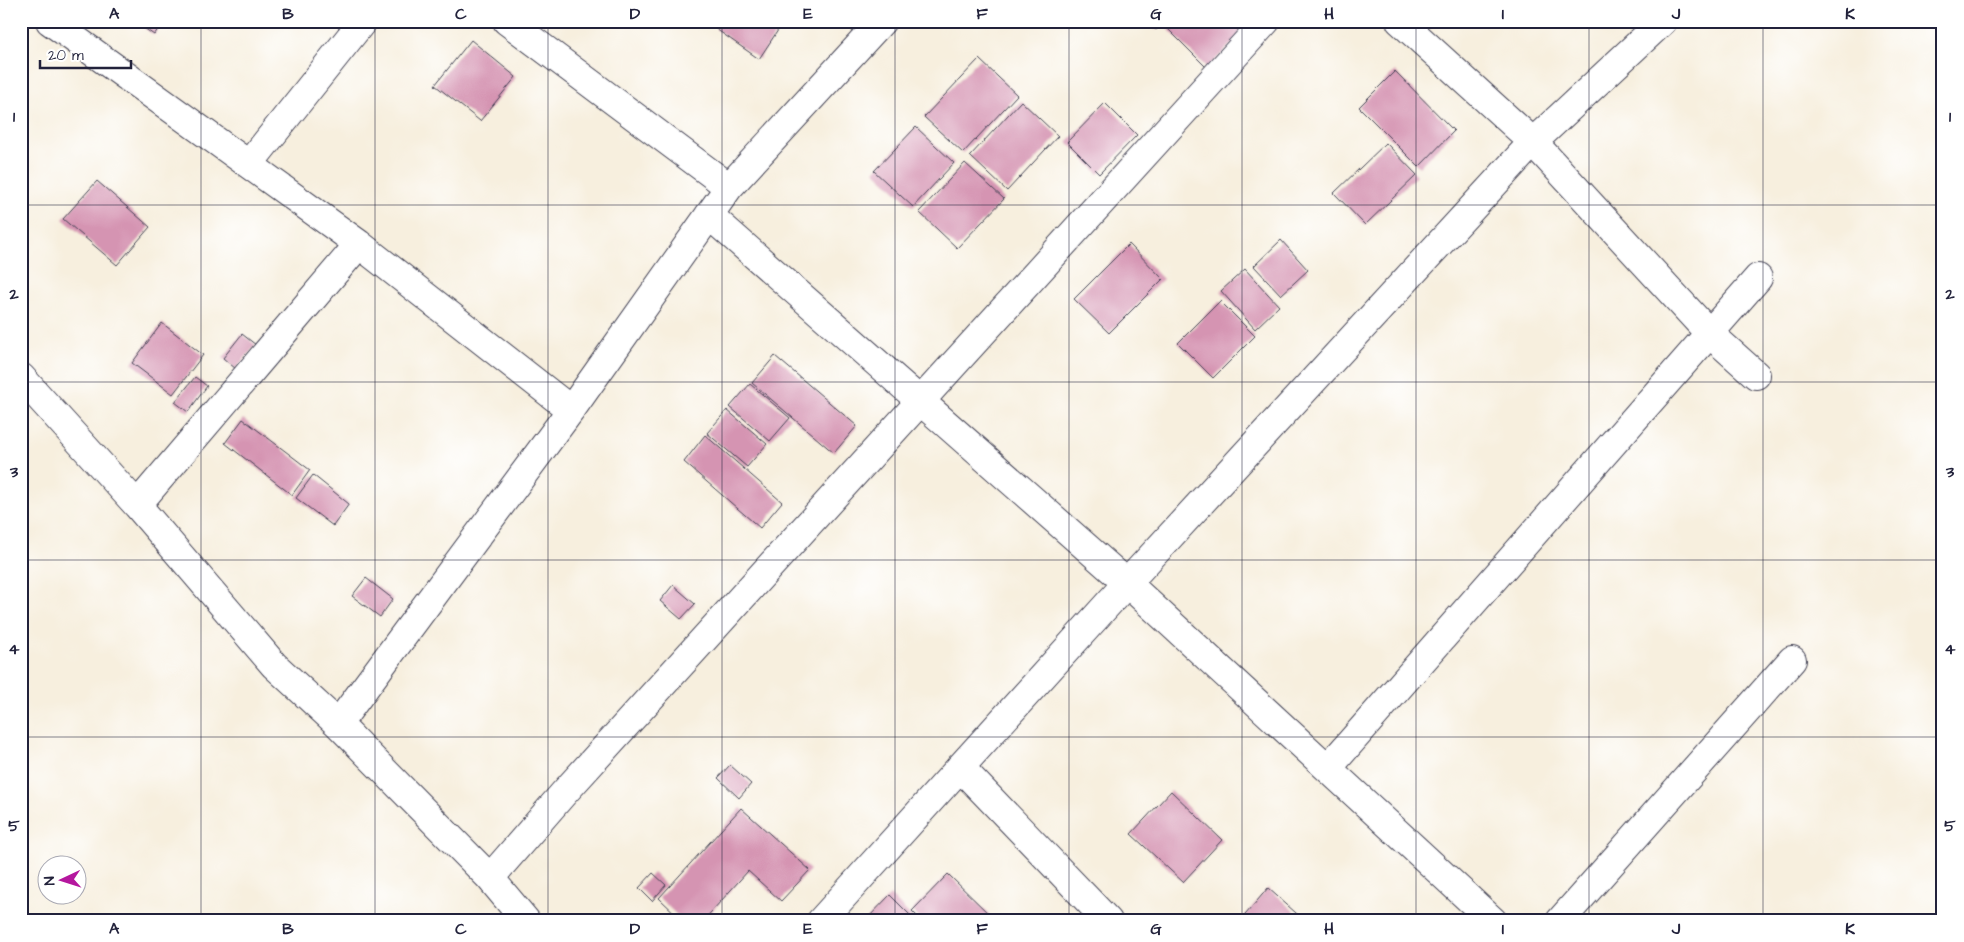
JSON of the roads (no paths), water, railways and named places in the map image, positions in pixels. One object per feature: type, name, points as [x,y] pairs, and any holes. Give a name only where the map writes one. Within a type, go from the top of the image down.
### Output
[{"type":"street","points":[[50,21],[359,244],[571,410]]},
{"type":"street","points":[[249,164],[362,21]]},
{"type":"street","points":[[508,21],[729,187]]},
{"type":"street","points":[[338,724],[571,410],[729,187],[882,21]]},
{"type":"street","points":[[490,878],[563,794],[1266,21]]},
{"type":"street","points":[[1400,21],[1533,142],[1709,333],[1756,375]]},
{"type":"street","points":[[821,921],[1127,583],[1533,142],[1664,21]]},
{"type":"street","points":[[709,215],[1127,583],[1494,921]]},
{"type":"street","points":[[137,505],[359,244]]},
{"type":"street","points":[[1328,768],[1758,278]]},
{"type":"street","points":[[21,377],[137,505],[274,665],[338,724],[490,878],[526,921]]},
{"type":"street","points":[[1560,921],[1792,660]]},
{"type":"street","points":[[960,767],[1108,921]]}]
